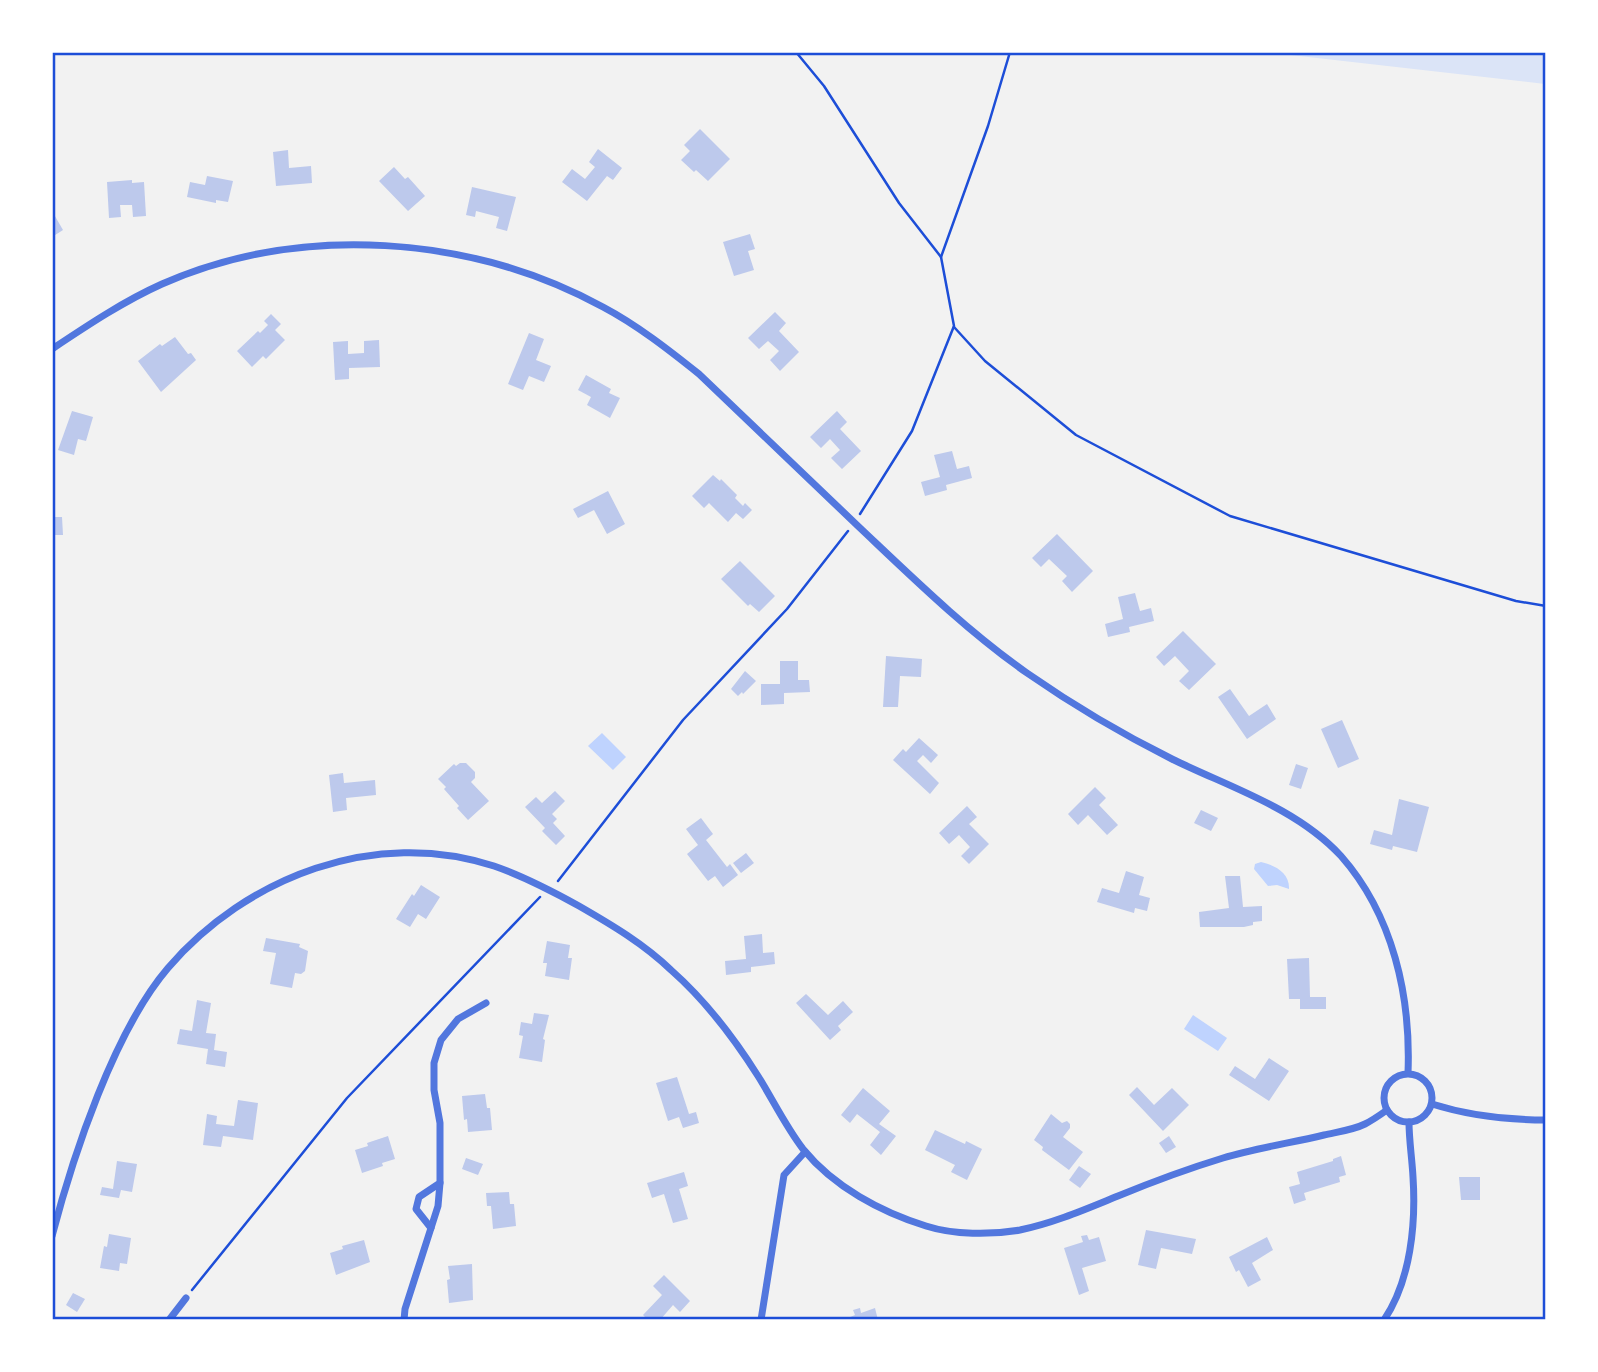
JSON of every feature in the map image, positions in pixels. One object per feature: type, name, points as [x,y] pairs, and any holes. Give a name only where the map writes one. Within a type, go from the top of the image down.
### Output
[{"type":"street","points":[[52,349],[124,303],[162,284],[256,256],[305,248],[351,245],[458,254],[537,277],[606,308],[699,374],[934,599],[1027,673],[1095,718],[1172,759],[1259,799],[1299,822],[1340,855],[1371,895],[1392,945],[1404,1003],[1408,1073]]},
{"type":"street","points":[[52,1236],[75,1159],[105,1082],[135,1018],[167,969],[218,919],[262,891],[308,870],[354,858],[418,853],[492,865],[549,889],[604,920],[645,947],[694,993],[742,1051],[806,1152],[857,1196],[887,1212],[932,1228],[977,1233],[1018,1230],[1058,1220],[1141,1186],[1226,1157],[1363,1125],[1387,1110]]},
{"type":"street","points":[[404,1320],[405,1309],[438,1206],[440,1123],[434,1090],[434,1063],[441,1040],[458,1019],[486,1003]]},
{"type":"street","points":[[1408,1073],[1415,1074],[1428,1083],[1432,1104],[1423,1117],[1409,1122],[1395,1118],[1387,1110],[1384,1098],[1388,1084],[1400,1075],[1408,1073]]},
{"type":"street","points":[[1432,1104],[1468,1115],[1509,1120],[1545,1120]]},
{"type":"street","points":[[1384,1320],[1391,1310],[1404,1276],[1413,1228],[1409,1122]]},
{"type":"street","points":[[761,1320],[784,1175],[806,1152]]},
{"type":"street","points":[[431,1228],[416,1209],[419,1197],[440,1183]]},
{"type":"street","points":[[169,1320],[186,1298]]},
{"type":"path","points":[[796,52],[824,86],[900,203],[941,257],[954,326],[985,361],[1076,435],[1230,516],[1516,601],[1545,606]]},
{"type":"path","points":[[941,257],[988,126],[1010,52]]},
{"type":"path","points":[[186,1298],[347,1098],[561,878],[683,720],[788,609],[855,522],[912,431],[954,326]]},
{"type":"shaded area","points":[[1273,53],[1545,53],[1545,84]]},
{"type":"water","points":[[602,733],[626,757],[613,770],[588,746]]},
{"type":"water","points":[[1261,862],[1281,871],[1287,878],[1289,889],[1277,885],[1268,886],[1254,869],[1255,864]]},
{"type":"water","points":[[1193,1015],[1227,1038],[1218,1051],[1184,1029]]},
{"type":"building","points":[[700,129],[730,159],[708,181],[681,160],[690,151],[684,145]]},
{"type":"building","points":[[598,149],[622,168],[613,180],[607,176],[587,201],[562,182],[572,169],[585,179],[595,167],[589,162]]},
{"type":"building","points":[[288,150],[289,168],[311,166],[312,183],[276,186],[273,152]]},
{"type":"building","points":[[394,167],[405,179],[408,177],[425,196],[408,211],[379,181]]},
{"type":"building","points":[[207,176],[233,181],[228,202],[216,200],[216,203],[187,197],[190,182],[205,185]]},
{"type":"building","points":[[132,180],[132,183],[144,182],[146,216],[133,217],[132,205],[120,205],[121,217],[109,218],[107,182]]},
{"type":"building","points":[[472,187],[516,197],[507,231],[496,228],[499,217],[476,211],[475,217],[466,215]]},
{"type":"building","points":[[52,211],[63,230],[52,237]]},
{"type":"building","points":[[750,234],[755,249],[748,251],[754,270],[734,276],[723,242]]},
{"type":"building","points":[[775,312],[786,323],[779,331],[799,352],[780,371],[770,360],[779,351],[768,341],[759,349],[748,338]]},
{"type":"building","points":[[271,314],[281,324],[275,330],[285,340],[266,359],[263,356],[252,367],[237,351],[268,325],[264,321]]},
{"type":"building","points":[[529,333],[544,339],[536,360],[551,366],[544,382],[529,376],[523,390],[508,384]]},
{"type":"building","points":[[175,337],[196,360],[161,392],[138,361],[160,344],[162,346]]},
{"type":"building","points":[[379,340],[380,367],[349,368],[349,379],[335,380],[333,342],[348,341],[348,354],[364,353],[364,341]]},
{"type":"building","points":[[586,375],[611,389],[609,393],[620,398],[610,418],[587,405],[591,397],[578,390]]},
{"type":"building","points":[[72,411],[93,417],[86,441],[78,439],[74,455],[58,450]]},
{"type":"building","points":[[837,411],[847,422],[840,429],[861,451],[842,469],[831,458],[840,450],[830,439],[821,448],[810,437]]},
{"type":"building","points":[[952,451],[957,469],[969,466],[972,478],[946,485],[947,490],[925,496],[921,482],[940,477],[934,455]]},
{"type":"building","points":[[713,475],[737,495],[735,498],[743,506],[745,503],[752,510],[743,519],[736,513],[728,522],[709,503],[704,508],[692,496]]},
{"type":"building","points":[[608,491],[625,524],[607,534],[594,510],[578,518],[573,509]]},
{"type":"building","points":[[52,517],[62,517],[63,535],[52,535]]},
{"type":"building","points":[[1057,534],[1093,571],[1072,592],[1062,581],[1067,576],[1049,559],[1041,567],[1032,558]]},
{"type":"building","points":[[740,561],[775,596],[759,612],[750,604],[748,606],[721,579]]},
{"type":"building","points":[[1135,593],[1140,611],[1151,608],[1154,621],[1129,627],[1130,632],[1108,637],[1105,624],[1123,619],[1118,597]]},
{"type":"building","points":[[1183,631],[1216,664],[1189,690],[1179,681],[1189,671],[1175,656],[1164,666],[1156,657]]},
{"type":"building","points":[[886,656],[922,659],[921,677],[900,676],[898,707],[883,707]]},
{"type":"building","points":[[780,661],[798,661],[798,680],[809,680],[810,692],[784,693],[784,704],[761,705],[761,684],[780,684]]},
{"type":"building","points":[[745,671],[756,681],[738,696],[731,689]]},
{"type":"building","points":[[1230,689],[1249,716],[1267,704],[1276,719],[1247,739],[1218,697]]},
{"type":"building","points":[[1342,720],[1359,759],[1338,768],[1321,729]]},
{"type":"building","points":[[919,738],[938,755],[931,763],[923,755],[917,761],[939,783],[930,794],[893,760],[903,749],[906,752]]},
{"type":"building","points":[[466,763],[475,772],[475,778],[471,782],[489,801],[468,820],[438,779],[454,764],[456,766]]},
{"type":"building","points":[[1296,764],[1308,768],[1301,789],[1289,785]]},
{"type":"building","points":[[343,773],[344,783],[375,780],[376,795],[346,798],[347,810],[333,812],[329,775]]},
{"type":"building","points":[[1095,787],[1106,798],[1099,805],[1118,825],[1107,835],[1088,815],[1078,825],[1068,814]]},
{"type":"building","points":[[555,791],[565,801],[552,814],[557,819],[553,823],[565,836],[556,845],[542,831],[545,828],[525,807],[536,797],[542,803]]},
{"type":"building","points":[[1399,799],[1429,807],[1417,852],[1393,846],[1392,850],[1370,844],[1374,830],[1392,835]]},
{"type":"building","points":[[967,806],[977,817],[969,824],[989,844],[969,864],[961,856],[970,847],[959,835],[949,844],[939,833]]},
{"type":"building","points":[[1201,810],[1218,818],[1211,831],[1194,823]]},
{"type":"building","points":[[701,818],[713,834],[706,840],[727,867],[730,864],[738,875],[723,887],[715,876],[708,881],[687,854],[698,845],[686,829]]},
{"type":"building","points":[[746,853],[754,863],[741,873],[733,863]]},
{"type":"building","points":[[1126,871],[1144,877],[1139,895],[1150,898],[1147,911],[1135,908],[1134,913],[1097,902],[1102,888],[1119,893]]},
{"type":"building","points":[[1225,876],[1240,876],[1243,907],[1262,906],[1262,921],[1244,927],[1200,927],[1199,912],[1229,908]]},
{"type":"building","points":[[421,885],[440,897],[426,919],[418,914],[410,927],[396,919]]},
{"type":"building","points":[[762,934],[763,953],[774,952],[775,964],[751,967],[751,972],[726,975],[725,961],[746,959],[744,936]]},
{"type":"building","points":[[266,938],[300,944],[299,947],[308,951],[305,971],[301,974],[295,973],[292,988],[270,984],[276,953],[263,951]]},
{"type":"building","points":[[547,941],[570,945],[568,958],[572,958],[569,980],[545,976],[547,963],[543,963]]},
{"type":"building","points":[[1309,958],[1310,997],[1326,997],[1326,1009],[1300,1009],[1300,999],[1289,999],[1287,959]]},
{"type":"building","points":[[806,994],[828,1015],[843,1001],[853,1012],[838,1026],[841,1030],[830,1040],[796,1003]]},
{"type":"building","points":[[197,1000],[211,1003],[206,1033],[216,1034],[214,1050],[227,1052],[225,1067],[206,1064],[208,1049],[177,1044],[180,1029],[192,1031]]},
{"type":"building","points":[[534,1013],[549,1015],[543,1039],[542,1062],[519,1058],[523,1036],[519,1035],[521,1022],[532,1024]]},
{"type":"building","points":[[1269,1058],[1289,1071],[1269,1101],[1229,1075],[1235,1066],[1255,1079]]},
{"type":"building","points":[[677,1077],[689,1114],[696,1112],[699,1123],[683,1128],[679,1117],[668,1121],[656,1083]]},
{"type":"building","points":[[1137,1087],[1154,1105],[1172,1088],[1189,1105],[1163,1131],[1129,1095]]},
{"type":"building","points":[[863,1088],[890,1111],[879,1124],[896,1136],[881,1155],[870,1145],[880,1132],[857,1114],[850,1123],[841,1115]]},
{"type":"building","points":[[485,1094],[487,1108],[490,1108],[492,1130],[468,1132],[462,1096]]},
{"type":"building","points":[[238,1100],[258,1103],[253,1140],[223,1136],[221,1147],[203,1145],[207,1114],[217,1116],[216,1124],[234,1126]]},
{"type":"building","points":[[1051,1114],[1062,1123],[1067,1121],[1070,1124],[1063,1137],[1083,1152],[1069,1170],[1042,1150],[1043,1147],[1034,1140]]},
{"type":"building","points":[[935,1130],[982,1149],[967,1180],[951,1172],[955,1165],[925,1150]]},
{"type":"building","points":[[388,1136],[395,1159],[362,1173],[355,1150]]},
{"type":"building","points":[[1169,1136],[1176,1147],[1166,1153],[1159,1143]]},
{"type":"building","points":[[1341,1156],[1346,1175],[1339,1177],[1340,1182],[1304,1193],[1306,1200],[1294,1204],[1289,1187],[1300,1184],[1297,1172]]},
{"type":"building","points":[[466,1158],[483,1164],[478,1175],[462,1169]]},
{"type":"building","points":[[117,1161],[137,1164],[132,1192],[121,1190],[119,1198],[100,1195],[102,1187],[113,1189]]},
{"type":"building","points":[[1079,1166],[1091,1174],[1080,1188],[1069,1180]]},
{"type":"building","points":[[684,1172],[688,1186],[679,1189],[688,1219],[673,1223],[664,1194],[652,1198],[647,1183]]},
{"type":"building","points":[[1459,1177],[1480,1177],[1480,1200],[1461,1200]]},
{"type":"building","points":[[509,1192],[510,1204],[514,1204],[516,1226],[493,1229],[491,1206],[487,1206],[486,1193]]},
{"type":"building","points":[[1146,1230],[1196,1239],[1192,1254],[1161,1248],[1156,1269],[1138,1265]]},
{"type":"building","points":[[109,1234],[131,1238],[127,1264],[120,1263],[119,1271],[100,1268]]},
{"type":"building","points":[[1087,1235],[1089,1240],[1099,1237],[1106,1261],[1082,1268],[1089,1291],[1079,1295],[1064,1248],[1083,1242],[1081,1236]]},
{"type":"building","points":[[1267,1237],[1273,1250],[1252,1263],[1261,1280],[1248,1287],[1239,1270],[1236,1272],[1229,1257]]},
{"type":"building","points":[[364,1240],[370,1262],[336,1275],[330,1253],[343,1249],[342,1246]]},
{"type":"building","points":[[472,1264],[473,1300],[449,1303],[448,1266]]},
{"type":"building","points":[[664,1275],[690,1301],[680,1312],[673,1305],[660,1320],[648,1320],[643,1315],[662,1295],[653,1286]]},
{"type":"building","points":[[73,1293],[85,1299],[77,1312],[66,1305]]},
{"type":"building","points":[[860,1308],[861,1313],[875,1308],[878,1320],[843,1320],[855,1315],[853,1310]]}]
